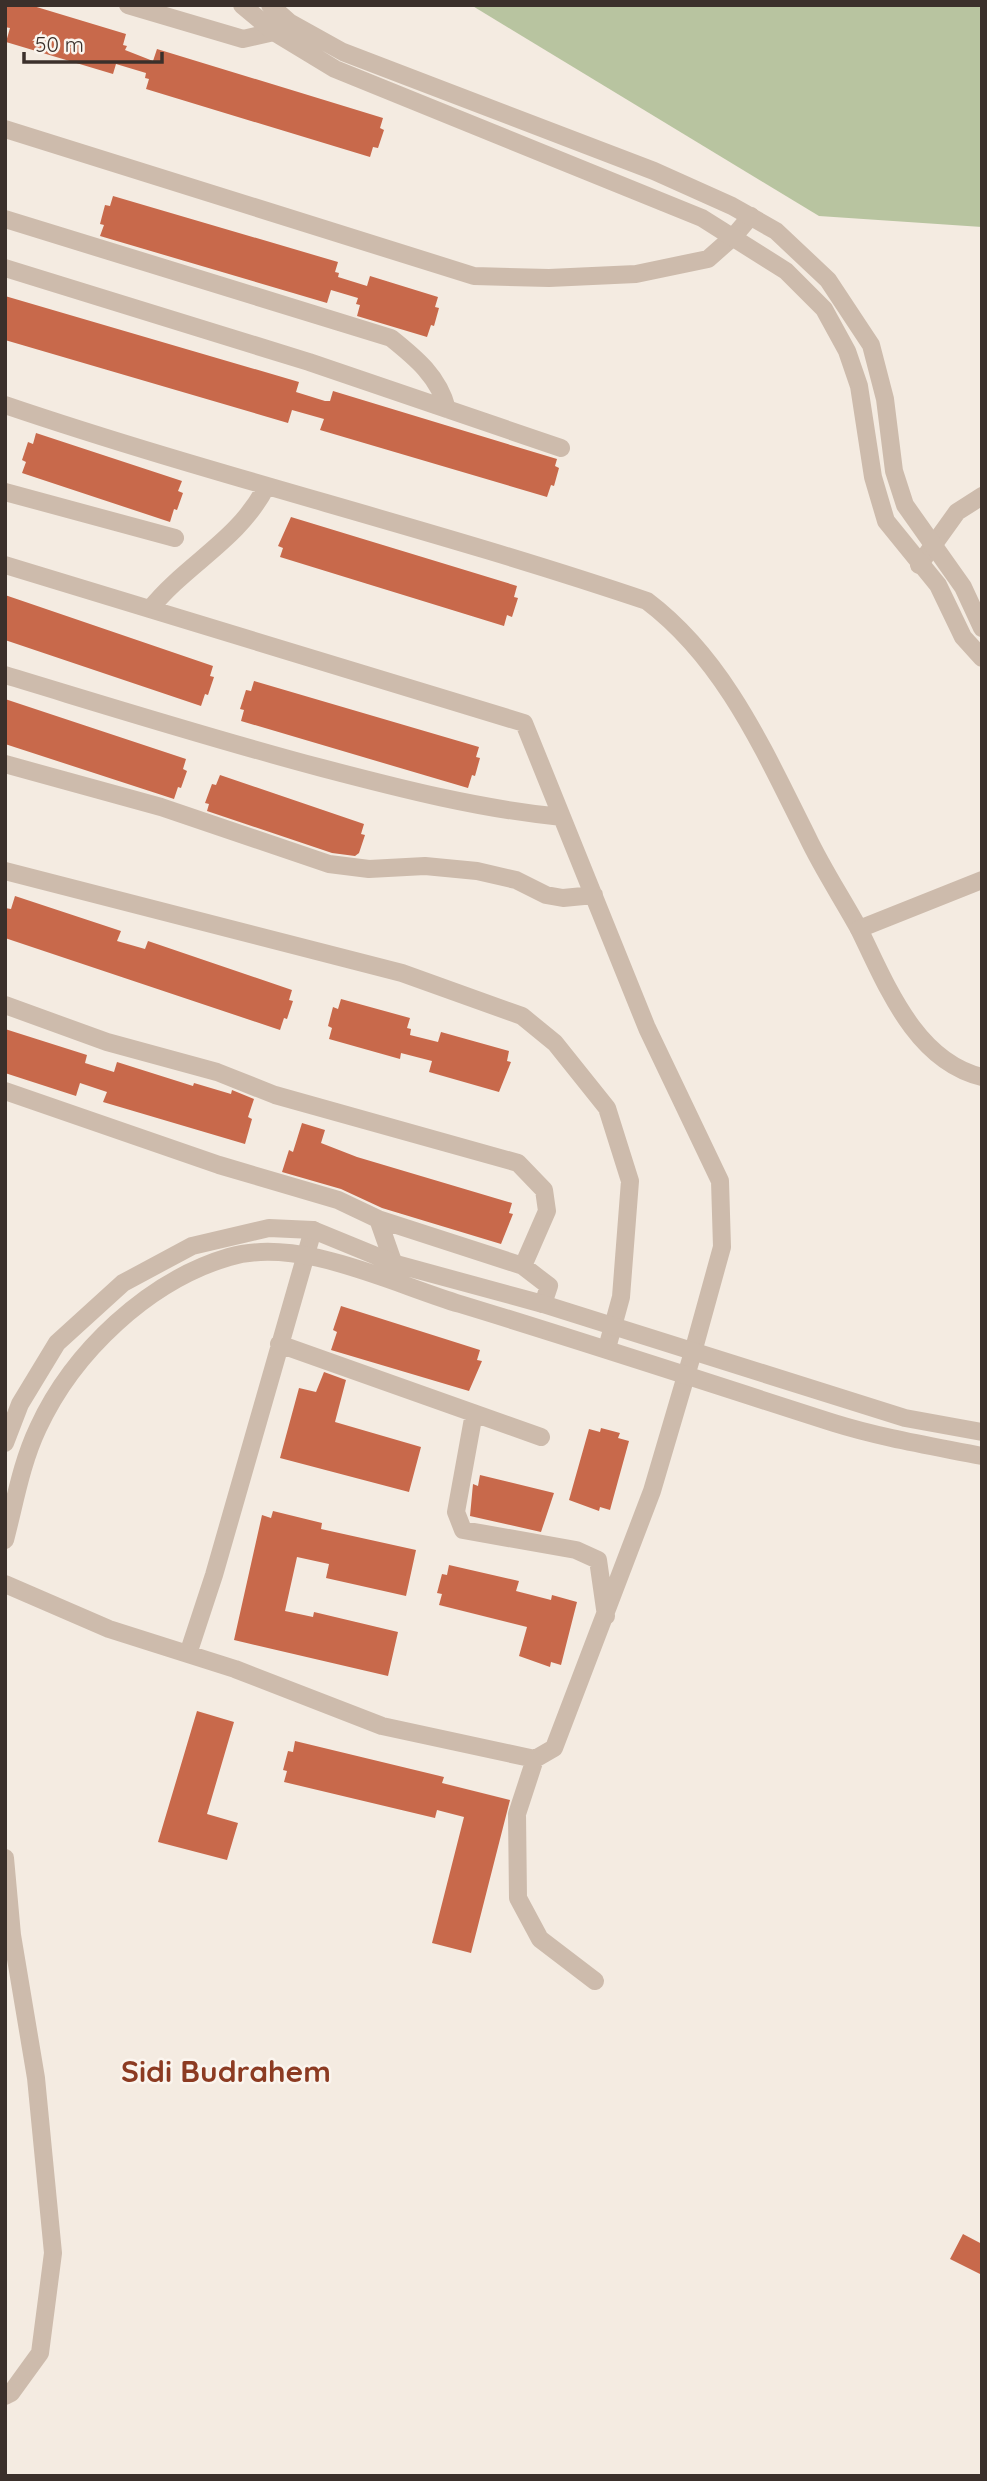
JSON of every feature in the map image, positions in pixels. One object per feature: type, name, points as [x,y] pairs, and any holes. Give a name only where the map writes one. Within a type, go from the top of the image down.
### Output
[{"type":"street","points":[[128,5],[243,39],[282,27]]},
{"type":"street","points":[[242,5],[282,27],[343,52],[654,172],[751,216],[776,231],[828,280],[871,345],[886,399],[894,471],[905,505],[963,587],[982,628]]},
{"type":"street","points":[[270,5],[282,27],[335,69],[702,218],[786,271],[824,309],[846,351],[859,386],[877,498],[886,521],[919,565],[938,585],[963,637],[982,657]]},
{"type":"street","points":[[5,129],[474,275],[549,278],[636,274],[708,259],[734,236],[751,216]]},
{"type":"street","points":[[5,219],[391,338],[422,363],[443,394],[447,409]]},
{"type":"street","points":[[5,268],[309,362],[561,448]]},
{"type":"street","points":[[5,405],[103,438],[466,543],[647,601],[679,625],[737,701],[808,840],[859,929],[885,984],[922,1039],[948,1063],[982,1076]]},
{"type":"street","points":[[150,609],[184,573],[221,545],[253,512],[266,487]]},
{"type":"street","points":[[5,492],[175,538]]},
{"type":"street","points":[[919,565],[957,512],[982,496]]},
{"type":"street","points":[[5,565],[524,723],[647,1028],[720,1181],[722,1247],[652,1491],[554,1748],[535,1759],[517,1814],[518,1898],[540,1939],[595,1981]]},
{"type":"street","points":[[5,676],[174,727],[411,792],[507,812],[562,817]]},
{"type":"street","points":[[5,764],[161,807],[328,864],[369,869],[425,866],[477,871],[516,880],[546,895],[563,898],[594,895]]},
{"type":"street","points":[[5,872],[188,921],[402,973],[522,1016],[555,1043],[607,1108],[630,1181],[621,1297],[607,1348]]},
{"type":"street","points":[[859,929],[982,880]]},
{"type":"street","points":[[5,1004],[107,1042],[217,1072],[275,1095],[518,1163],[544,1190],[547,1211],[523,1266]]},
{"type":"street","points":[[5,1091],[219,1165],[338,1200],[378,1219],[523,1266],[549,1286],[543,1304]]},
{"type":"street","points":[[378,1219],[397,1264],[400,1285]]},
{"type":"street","points":[[5,1443],[20,1404],[57,1343],[123,1283],[192,1246],[270,1228],[313,1230],[397,1264],[543,1304],[905,1418],[982,1432]]},
{"type":"street","points":[[188,1654],[218,1562],[313,1230]]},
{"type":"street","points":[[5,1540],[23,1465],[38,1427],[56,1395],[95,1345],[150,1296],[230,1256],[283,1252],[338,1263],[882,1437],[982,1456]]},
{"type":"street","points":[[279,1344],[541,1437]]},
{"type":"street","points":[[474,1413],[456,1512],[463,1530],[576,1550],[598,1560],[606,1617]]},
{"type":"street","points":[[5,1584],[109,1629],[188,1654],[382,1726],[535,1759]]},
{"type":"street","points":[[5,1858],[12,1934],[36,2078],[53,2253],[40,2353],[11,2393],[5,2396]]},
{"type":"green space","points":[[471,5],[982,5],[982,227],[819,216]]},
{"type":"building","points":[[5,5],[30,5],[126,34],[123,45],[127,46],[125,50],[153,61],[157,49],[383,118],[380,128],[384,130],[378,148],[373,147],[370,157],[146,89],[149,79],[145,78],[146,73],[116,64],[113,74],[6,42],[10,28],[5,27]]},
{"type":"building","points":[[113,196],[338,262],[335,272],[339,273],[338,277],[367,286],[370,276],[438,297],[435,307],[439,308],[434,326],[431,325],[427,337],[357,316],[360,305],[356,304],[358,298],[331,290],[327,303],[100,236],[104,225],[100,224],[105,205],[110,206]]},
{"type":"building","points":[[5,296],[299,382],[296,392],[325,401],[330,401],[333,391],[557,459],[555,466],[559,468],[554,486],[551,485],[547,497],[320,430],[324,419],[292,410],[288,423],[5,340]]},
{"type":"building","points":[[36,433],[182,481],[178,491],[183,493],[170,522],[22,473],[26,462],[22,460],[28,442],[33,444]]},
{"type":"building","points":[[291,517],[517,586],[514,597],[518,598],[512,617],[507,615],[504,626],[280,557],[283,548],[278,546]]},
{"type":"building","points":[[5,595],[213,666],[210,676],[214,677],[208,695],[205,694],[201,706],[5,640]]},
{"type":"building","points":[[254,681],[479,747],[476,757],[480,758],[475,776],[472,775],[468,788],[241,721],[244,710],[240,709],[246,690],[251,691]]},
{"type":"building","points":[[5,699],[186,759],[183,769],[187,771],[181,788],[178,787],[174,799],[5,744]]},
{"type":"building","points":[[220,775],[364,824],[361,834],[365,835],[359,853],[355,856],[332,853],[207,811],[209,804],[205,803],[212,784],[216,785]]},
{"type":"building","points":[[15,896],[121,931],[117,941],[145,949],[148,941],[292,990],[289,1000],[293,1001],[287,1019],[284,1018],[280,1030],[5,938],[5,908],[11,909]]},
{"type":"building","points":[[341,999],[410,1018],[407,1028],[411,1029],[410,1035],[438,1042],[441,1032],[509,1051],[507,1061],[511,1062],[499,1092],[429,1072],[432,1061],[401,1053],[400,1059],[329,1039],[332,1028],[328,1026],[333,1007],[338,1009]]},
{"type":"building","points":[[5,1029],[87,1055],[85,1063],[114,1072],[117,1062],[193,1086],[194,1083],[231,1094],[232,1090],[254,1099],[248,1117],[252,1119],[245,1144],[103,1102],[107,1092],[80,1083],[76,1096],[5,1073]]},
{"type":"building","points":[[302,1123],[325,1130],[321,1143],[357,1157],[512,1203],[509,1213],[513,1214],[501,1244],[382,1208],[341,1189],[282,1172],[289,1150],[293,1152]]},
{"type":"building","points":[[341,1306],[480,1350],[477,1360],[482,1361],[469,1391],[331,1350],[337,1332],[333,1330]]},
{"type":"building","points":[[324,1372],[346,1380],[335,1422],[421,1447],[409,1492],[280,1458],[299,1388],[316,1392]]},
{"type":"building","points":[[601,1428],[620,1433],[618,1438],[629,1441],[610,1510],[600,1507],[599,1511],[569,1500],[589,1429],[600,1432]]},
{"type":"building","points":[[480,1475],[554,1493],[541,1532],[470,1516],[473,1484],[478,1486]]},
{"type":"building","points":[[273,1511],[322,1523],[321,1529],[416,1550],[406,1596],[326,1578],[329,1564],[297,1557],[285,1611],[313,1617],[314,1612],[398,1632],[388,1676],[234,1640],[262,1515],[271,1518]]},
{"type":"building","points":[[449,1565],[519,1581],[516,1591],[551,1600],[552,1595],[577,1602],[561,1665],[551,1662],[550,1667],[519,1656],[527,1627],[439,1605],[442,1594],[437,1593],[442,1574],[447,1575]]},
{"type":"building","points":[[197,1711],[234,1722],[207,1814],[238,1823],[227,1860],[158,1842]]},
{"type":"building","points":[[295,1741],[444,1777],[442,1783],[510,1800],[471,1953],[432,1943],[464,1817],[437,1810],[435,1818],[284,1782],[287,1771],[283,1770],[288,1751],[293,1752]]},
{"type":"building","points":[[963,2234],[982,2244],[982,2275],[950,2259]]},
{"type":"district","name":"Sidi Budrahem","points":[[226,2072]]}]
